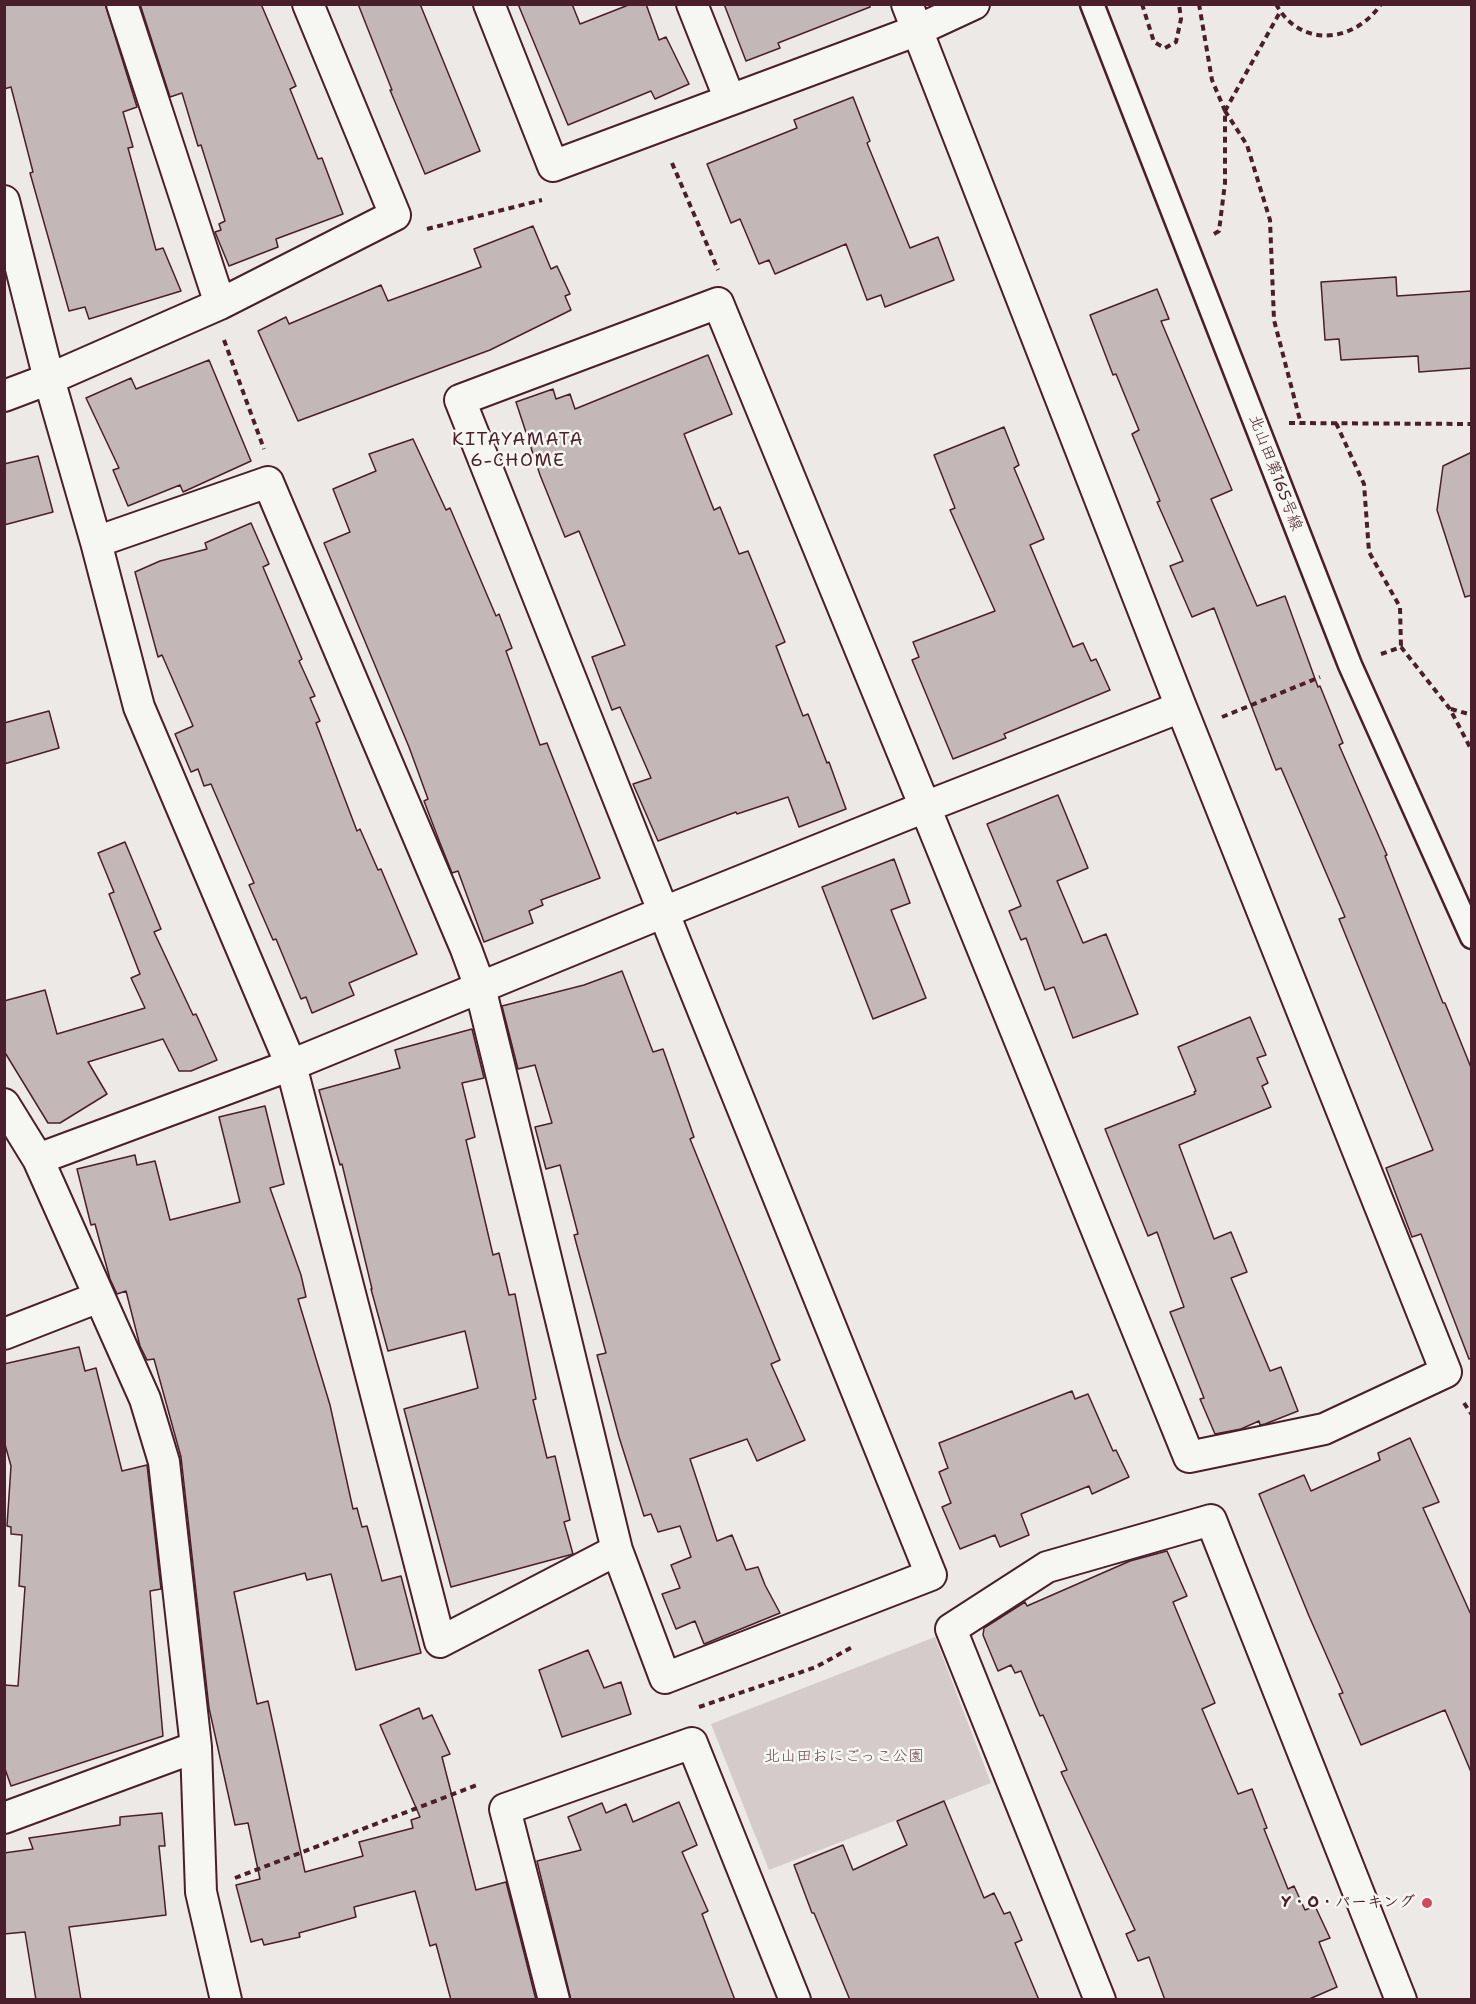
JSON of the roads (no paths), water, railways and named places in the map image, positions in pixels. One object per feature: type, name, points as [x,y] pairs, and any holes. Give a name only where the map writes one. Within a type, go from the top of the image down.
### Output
[{"type":"street","points":[[122,4],[220,304]]},
{"type":"street","points":[[4,396],[49,379],[220,304],[395,215],[308,4]]},
{"type":"street","points":[[489,4],[553,166],[730,100],[912,17],[974,4]]},
{"type":"street","points":[[692,4],[730,100]]},
{"type":"street","name":"北山田第165号線","points":[[1092,4],[1350,665],[1472,937]]},
{"type":"street","points":[[96,542],[268,482],[466,949],[480,987],[617,1550],[666,1678],[931,1575],[460,400],[718,303],[1189,1457],[1324,1429],[1446,1372],[1186,718],[912,17]]},
{"type":"street","points":[[4,201],[49,379],[96,542],[139,706],[291,1065],[440,1642],[617,1550]]},
{"type":"street","points":[[38,1159],[291,1065],[925,807],[1186,718]]},
{"type":"street","points":[[4,1104],[38,1159],[145,1399],[164,1462],[196,1747],[201,1892],[226,2000]]},
{"type":"street","points":[[4,1334],[99,1297]]},
{"type":"street","points":[[1100,2000],[951,1629],[1047,1567],[1211,1520],[1401,2000]]},
{"type":"street","points":[[554,2000],[505,1809],[692,1743],[795,2000]]},
{"type":"street","points":[[4,1818],[196,1747]]},
{"type":"place","name":"Y・O・パーキング","points":[[1427,1903]]},
{"type":"district","name":"KITAYAMATA 6-CHOME","points":[[518,450]]},
{"type":"park label","name":"北山田おにごっこ公園","points":[[844,1757]]}]
